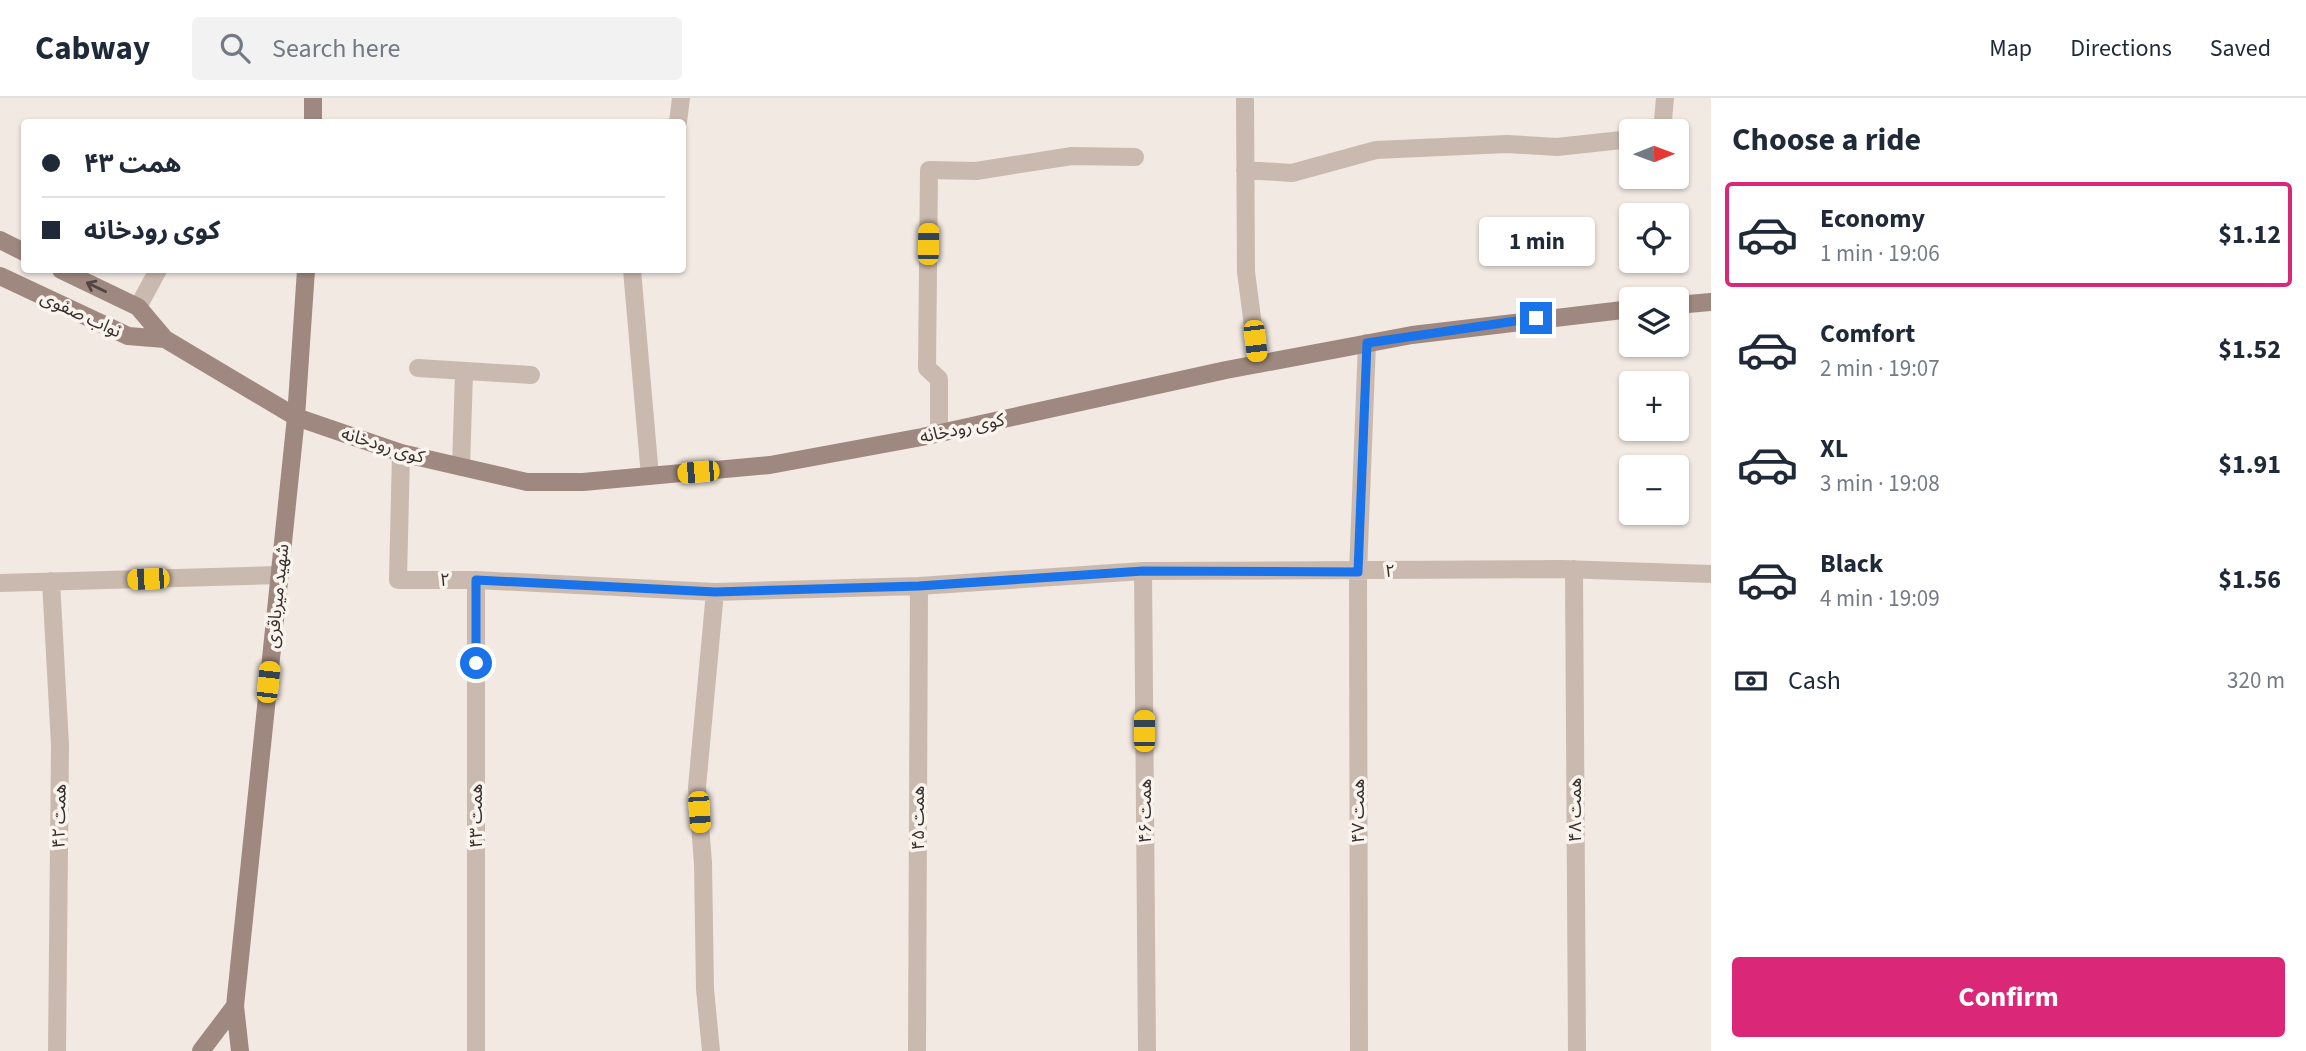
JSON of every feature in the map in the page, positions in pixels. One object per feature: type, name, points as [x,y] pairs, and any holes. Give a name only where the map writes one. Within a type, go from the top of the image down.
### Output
[{"type":"street","points":[[313,98],[313,119]]},
{"type":"street","points":[[678,119],[681,98]]},
{"type":"street","points":[[1245,98],[1246,272],[1258,364]]},
{"type":"street","points":[[1663,119],[1665,98]]},
{"type":"street","points":[[1245,170],[1292,173],[1376,150],[1507,144],[1557,147],[1619,140]]},
{"type":"street","points":[[939,433],[939,379],[927,368],[929,170],[976,171],[1072,156],[1135,157]]},
{"type":"street","points":[[0,240],[21,250]]},
{"type":"street","name":"نواب صفوی","points":[[67,273],[138,307],[165,339],[296,418]]},
{"type":"street","points":[[138,307],[156,273]]},
{"type":"street","name":"شهید میرباقری","points":[[240,1051],[235,1006],[296,418],[306,273]]},
{"type":"street","points":[[632,273],[650,476]]},
{"type":"street","name":"نواب صفوی","points":[[0,276],[128,336],[165,339]]},
{"type":"street","points":[[1689,304],[1711,302]]},
{"type":"street","name":"کوی رودخانه","points":[[296,418],[401,453],[527,482],[650,476],[770,465],[939,433],[1367,343],[1536,318],[1619,310]]},
{"type":"street","name":"همت ۴۷","points":[[1359,1051],[1358,572],[1367,343]]},
{"type":"street","points":[[418,368],[464,373],[531,374]]},
{"type":"street","points":[[461,467],[464,373]]},
{"type":"street","name":"۲","points":[[401,453],[398,580],[476,580],[715,592],[919,586],[1143,571],[1574,569],[1711,574]]},
{"type":"street","name":"همت ۴۸","points":[[1574,569],[1577,1051]]},
{"type":"street","name":"همت ۴۶","points":[[1143,571],[1147,1051]]},
{"type":"street","points":[[0,583],[279,575]]},
{"type":"street","name":"همت ۴۳","points":[[476,580],[476,1051]]},
{"type":"street","name":"همت ۴۲","points":[[51,582],[60,745],[57,1051]]},
{"type":"street","name":"همت ۴۵","points":[[917,1051],[919,586]]},
{"type":"street","points":[[711,1051],[705,989],[703,863],[697,787],[715,592]]},
{"type":"street","points":[[201,1051],[235,1006]]},
{"type":"route","points":[[476,663],[476,580],[715,592],[919,586],[1143,571],[1358,572],[1367,343],[1536,318]]}]
